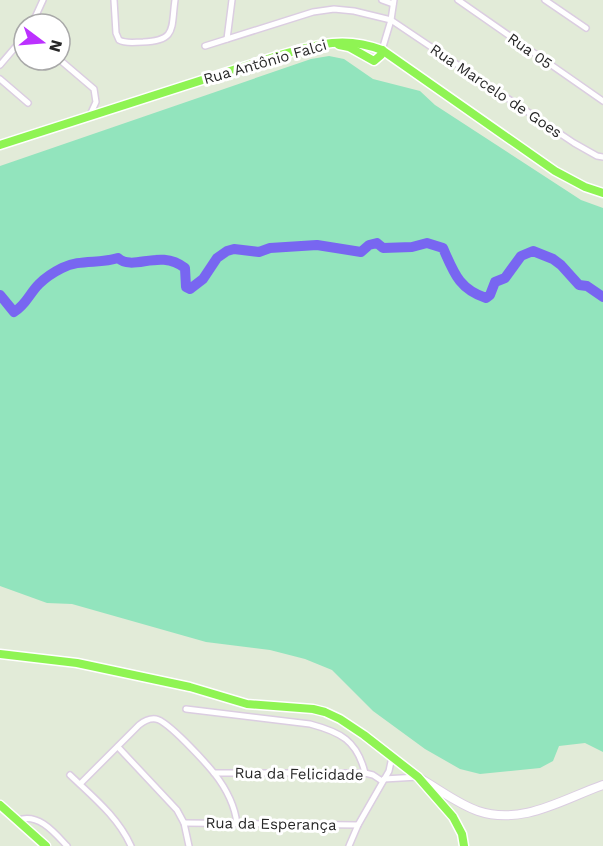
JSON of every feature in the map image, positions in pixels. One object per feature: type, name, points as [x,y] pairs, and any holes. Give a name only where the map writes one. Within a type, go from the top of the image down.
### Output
[{"type":"main road","name":"Rua Antônio Falci","points":[[0,145],[320,43],[342,41],[370,45],[382,50],[555,171],[585,187],[603,193]]},
{"type":"main road","points":[[320,43],[349,47],[374,61],[381,55],[382,50]]},
{"type":"main road","points":[[0,654],[76,663],[190,687],[247,704],[313,709],[340,719],[393,756],[418,777],[453,817],[462,834],[464,846]]},
{"type":"main road","points":[[0,805],[46,846]]},
{"type":"street","points":[[114,0],[116,33],[122,42],[161,41],[170,34],[175,0]]},
{"type":"street","points":[[115,8],[120,0]]},
{"type":"street","points":[[227,39],[232,0]]},
{"type":"street","points":[[382,0],[393,2],[391,20],[382,50]]},
{"type":"street","name":"Rua 05","points":[[458,0],[603,101]]},
{"type":"street","points":[[545,0],[586,28]]},
{"type":"street","points":[[205,46],[313,12],[334,9],[354,11],[391,20]]},
{"type":"street","name":"Rua Marcelo de Goes","points":[[391,20],[574,143],[603,157]]},
{"type":"street","points":[[0,65],[12,51]]},
{"type":"street","points":[[72,70],[94,89],[96,102],[89,117]]},
{"type":"street","points":[[0,79],[28,103]]},
{"type":"street","points":[[186,709],[322,727],[345,737],[354,745],[365,773]]},
{"type":"street","points":[[80,784],[146,719],[156,719],[174,730],[214,773],[233,807],[237,824]]},
{"type":"street","points":[[118,747],[177,810],[184,823],[189,846]]},
{"type":"street","points":[[349,846],[358,825],[390,771],[393,756]]},
{"type":"street","name":"Rua da Felicidade","points":[[214,773],[365,773],[383,780]]},
{"type":"street","points":[[70,775],[122,828],[131,846]]},
{"type":"street","points":[[383,780],[418,777],[462,804],[477,810],[502,815],[531,812],[603,785]]},
{"type":"street","points":[[18,820],[30,818],[39,821],[67,846]]},
{"type":"street","name":"Rua da Esperança","points":[[184,823],[358,825]]},
{"type":"green space","points":[[329,56],[344,59],[373,79],[420,91],[435,105],[581,200],[603,208],[603,752],[585,743],[559,746],[553,761],[540,768],[480,774],[460,769],[425,749],[373,711],[332,670],[305,659],[270,650],[206,642],[72,604],[47,603],[0,586],[0,166],[311,59]]},
{"type":"waterway","points":[[0,295],[14,312],[22,306],[41,282],[62,268],[75,263],[118,258],[132,263],[157,260],[175,262],[185,268],[186,287],[190,289],[203,279],[217,258],[234,249],[259,252],[270,248],[317,245],[361,252],[369,245],[377,243],[383,248],[412,247],[427,243],[443,248],[463,285],[486,298],[490,295],[495,282],[505,278],[521,256],[533,251],[553,259],[579,285],[587,286],[603,297]]}]
